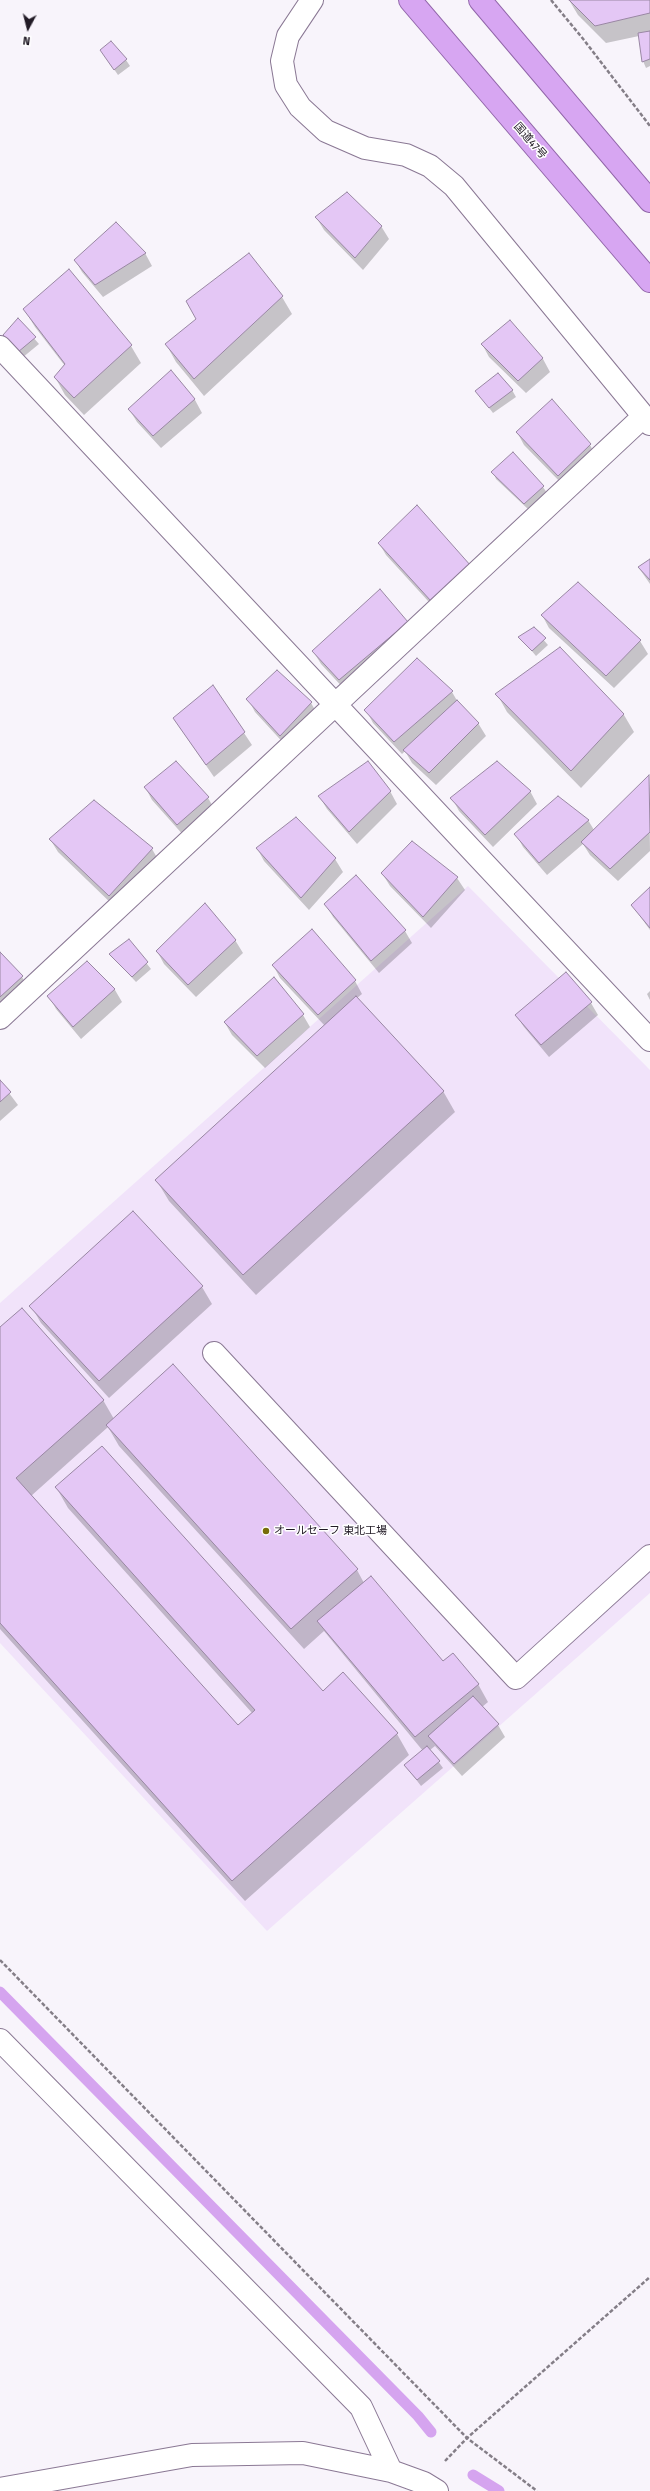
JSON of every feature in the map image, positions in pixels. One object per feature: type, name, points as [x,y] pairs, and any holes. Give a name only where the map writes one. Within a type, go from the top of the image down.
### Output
[{"type":"highway","name":"国道47号","points":[[410,0],[650,281]]},
{"type":"highway","points":[[480,0],[650,201]]},
{"type":"street","points":[[0,1018],[334,706],[647,420],[454,186],[430,166],[406,155],[365,148],[326,131],[300,107],[286,85],[282,61],[288,36],[312,0]]},
{"type":"street","points":[[0,347],[334,706],[650,1040]]},
{"type":"street","points":[[214,1353],[516,1678],[650,1556]]},
{"type":"street","points":[[0,2040],[361,2407],[391,2471]]},
{"type":"street","points":[[0,2489],[192,2455],[303,2453],[391,2471],[430,2487]]},
{"type":"path","points":[[550,0],[650,126]]},
{"type":"path","points":[[0,1960],[467,2438],[537,2491]]},
{"type":"path","points":[[430,2487],[467,2438],[650,2277]]},
{"type":"shaded area","points":[[468,886],[650,1070],[650,1593],[267,1931],[0,1643],[0,1303]]},
{"type":"building","points":[[569,0],[650,0],[650,13],[595,26]]},
{"type":"building","points":[[650,31],[650,59],[642,62],[638,33]]},
{"type":"building","points":[[111,41],[127,59],[114,70],[100,50]]},
{"type":"building","points":[[347,192],[382,226],[355,258],[315,217]]},
{"type":"building","points":[[116,222],[146,253],[95,285],[74,260]]},
{"type":"building","points":[[249,253],[283,296],[194,379],[165,344],[196,319],[186,301]]},
{"type":"building","points":[[69,269],[132,345],[74,398],[54,377],[65,364],[23,309]]},
{"type":"building","points":[[18,318],[36,337],[18,352],[3,335]]},
{"type":"building","points":[[510,320],[543,358],[518,381],[481,344]]},
{"type":"building","points":[[171,370],[195,399],[153,436],[128,409]]},
{"type":"building","points":[[498,373],[513,390],[489,408],[475,391]]},
{"type":"building","points":[[552,399],[591,444],[558,476],[516,432]]},
{"type":"building","points":[[513,452],[544,486],[524,504],[491,472]]},
{"type":"building","points":[[417,505],[471,566],[431,601],[378,543]]},
{"type":"building","points":[[650,559],[650,580],[638,567]]},
{"type":"building","points":[[578,582],[641,640],[606,676],[541,615]]},
{"type":"building","points":[[380,589],[408,622],[339,680],[312,651]]},
{"type":"building","points":[[534,627],[546,638],[532,651],[518,637]]},
{"type":"building","points":[[560,647],[624,714],[571,771],[495,694]]},
{"type":"building","points":[[417,658],[453,691],[394,742],[364,710]]},
{"type":"building","points":[[277,670],[312,702],[280,736],[246,699]]},
{"type":"building","points":[[213,685],[245,732],[206,765],[173,718]]},
{"type":"building","points":[[457,700],[479,723],[429,773],[403,750]]},
{"type":"building","points":[[176,761],[209,797],[177,825],[144,787]]},
{"type":"building","points":[[368,761],[391,791],[349,832],[318,796]]},
{"type":"building","points":[[497,761],[531,791],[485,835],[450,798]]},
{"type":"building","points":[[649,775],[650,832],[610,869],[581,842]]},
{"type":"building","points":[[558,796],[589,820],[539,863],[514,834]]},
{"type":"building","points":[[94,800],[153,848],[109,896],[49,839]]},
{"type":"building","points":[[296,817],[336,858],[301,898],[256,848]]},
{"type":"building","points":[[412,841],[458,877],[423,917],[381,873]]},
{"type":"building","points":[[356,875],[406,930],[371,961],[324,904]]},
{"type":"building","points":[[650,887],[650,928],[631,905]]},
{"type":"building","points":[[205,903],[236,940],[188,985],[156,951]]},
{"type":"building","points":[[312,929],[356,980],[318,1015],[272,965]]},
{"type":"building","points":[[129,939],[148,962],[132,977],[109,954]]},
{"type":"building","points":[[0,952],[23,976],[0,997]]},
{"type":"building","points":[[87,961],[115,989],[73,1027],[47,996]]},
{"type":"building","points":[[566,972],[592,1002],[541,1045],[515,1015]]},
{"type":"building","points":[[274,977],[304,1014],[257,1056],[224,1022]]},
{"type":"building","points":[[356,996],[444,1091],[243,1275],[155,1180]]},
{"type":"building","points":[[0,1080],[11,1092],[0,1102]]},
{"type":"building","points":[[133,1211],[203,1286],[99,1381],[29,1306]]},
{"type":"building","points":[[22,1308],[104,1400],[16,1478],[238,1725],[255,1710],[55,1487],[102,1446],[323,1691],[343,1672],[398,1733],[232,1881],[0,1623],[0,1327]]},
{"type":"building","points":[[173,1364],[358,1569],[291,1629],[106,1425]]},
{"type":"building","points":[[371,1576],[443,1661],[453,1653],[479,1684],[415,1737],[317,1621]]},
{"type":"building","points":[[473,1696],[499,1724],[454,1764],[428,1736]]},
{"type":"building","points":[[427,1746],[440,1761],[417,1780],[404,1765]]},
{"type":"waterway","points":[[0,1992],[418,2416],[431,2432]]},
{"type":"waterway","points":[[473,2475],[499,2491]]},
{"type":"place","name":"オールセーフ 東北工場","points":[[266,1531]]}]
